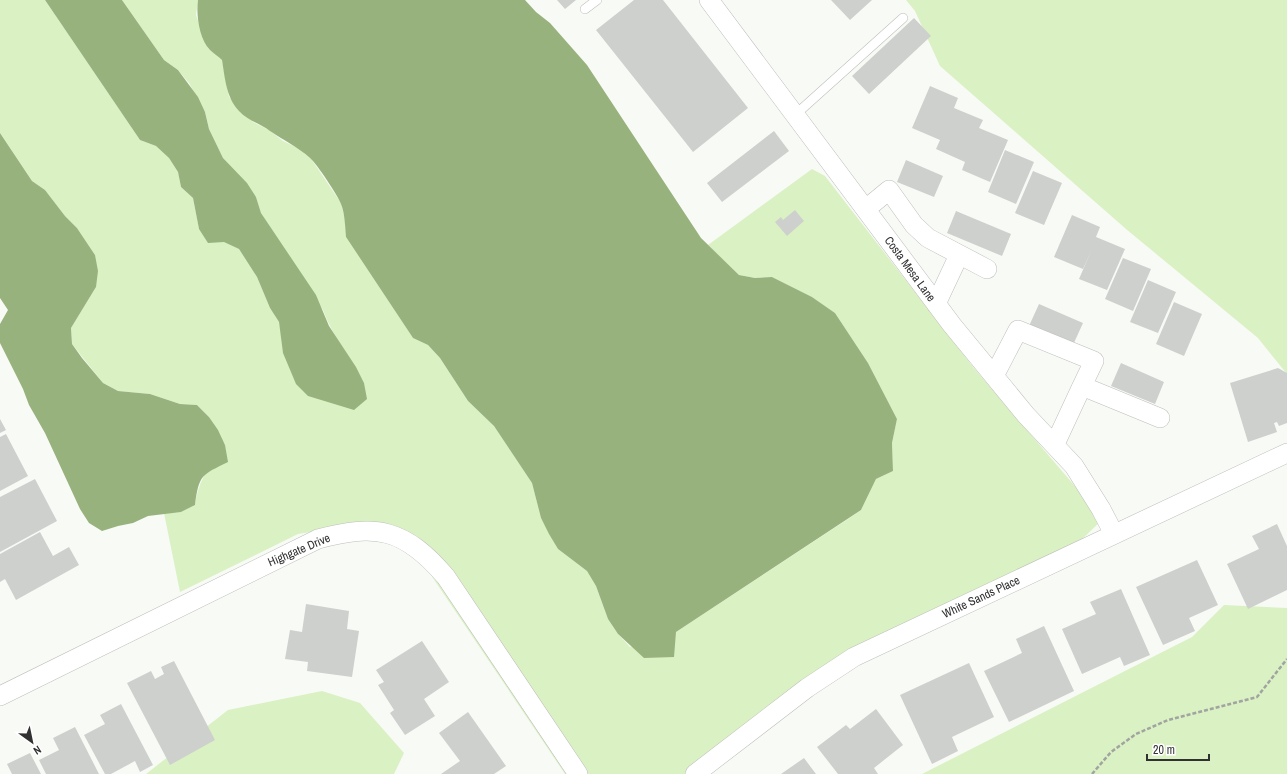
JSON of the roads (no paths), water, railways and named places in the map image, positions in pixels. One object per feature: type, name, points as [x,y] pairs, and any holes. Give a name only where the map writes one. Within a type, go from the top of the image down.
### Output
[{"type":"street","name":"Costa Mesa Lane","points":[[709,0],[936,304],[1026,415],[1055,444],[1074,466],[1101,509],[1114,534]]},
{"type":"street","points":[[866,209],[889,190],[914,225],[928,238],[987,269]]},
{"type":"street","points":[[936,304],[959,255]]},
{"type":"street","points":[[994,376],[1018,330],[1094,361],[1055,444]]},
{"type":"street","points":[[1082,386],[1160,418]]},
{"type":"street","name":"White Sands Place","points":[[694,774],[807,688],[854,657],[1287,454]]},
{"type":"street","name":"Highgate Drive","points":[[0,696],[318,539],[340,533],[364,530],[387,533],[410,542],[429,557],[446,577],[578,774]]},
{"type":"lane","points":[[585,9],[597,0]]},
{"type":"lane","points":[[796,115],[903,18]]}]
